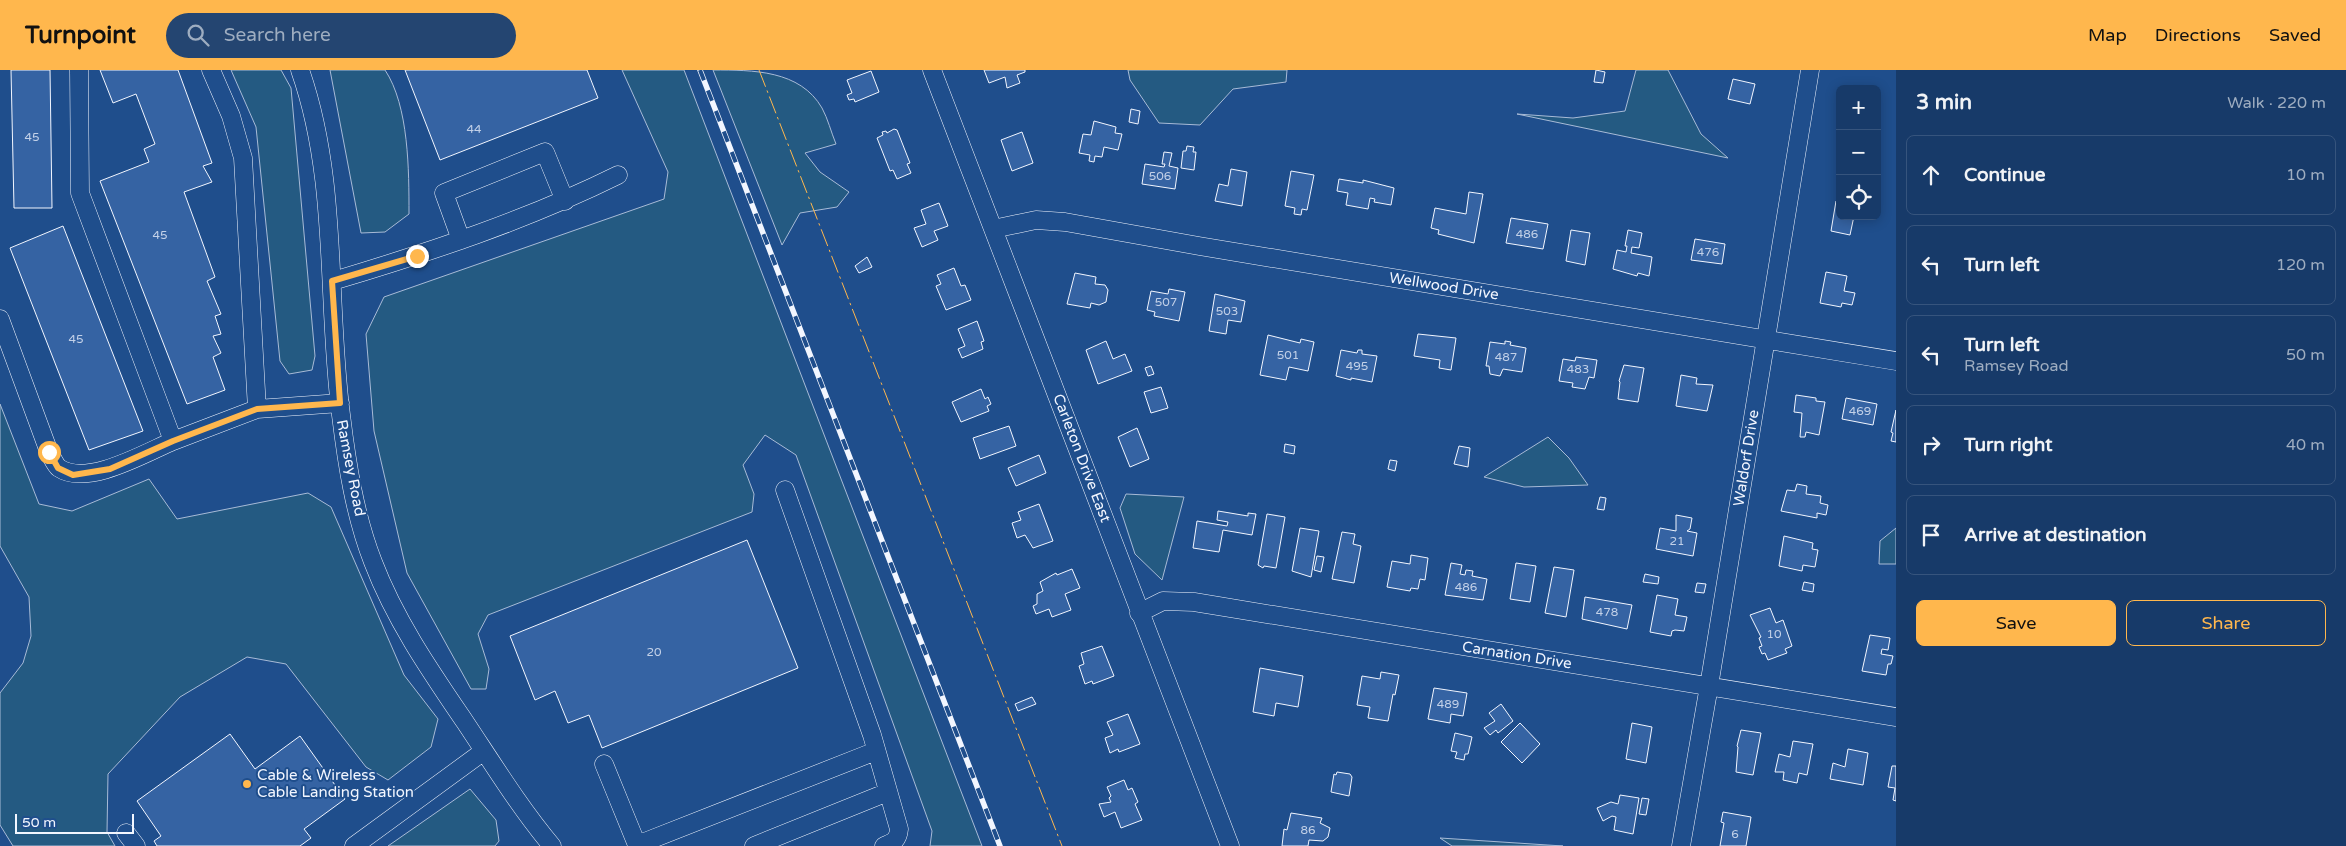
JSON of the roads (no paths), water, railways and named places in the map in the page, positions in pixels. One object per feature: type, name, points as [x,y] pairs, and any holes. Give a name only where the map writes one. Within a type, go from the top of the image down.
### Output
[{"type":"street","points":[[79,70],[80,193],[173,441]]},
{"type":"street","points":[[211,70],[231,116],[243,158],[257,409]]},
{"type":"street","name":"Ramsey Road","points":[[300,70],[308,95],[328,201],[340,403],[353,497],[373,562],[401,620],[434,676],[484,751],[552,846]]},
{"type":"street","name":"Carleton Drive East","points":[[932,70],[1230,846]]},
{"type":"street","name":"Waldorf Drive","points":[[1681,846],[1710,686],[1810,70]]},
{"type":"street","points":[[461,240],[444,193],[545,152],[565,201]]},
{"type":"street","points":[[332,281],[417,256],[461,240],[565,201],[618,175]]},
{"type":"street","name":"Wellwood Drive","points":[[993,229],[1036,220],[1066,222],[1199,246],[1896,361]]},
{"type":"street","points":[[0,318],[49,452],[58,468],[73,475],[110,469],[173,441],[257,409],[340,403]]},
{"type":"street","points":[[785,490],[876,751],[900,829],[894,842],[884,846]]},
{"type":"street","name":"Carnation Drive","points":[[1140,613],[1163,601],[1194,602],[1896,716]]},
{"type":"street","points":[[354,846],[484,751]]},
{"type":"street","points":[[604,764],[639,846],[876,751]]},
{"type":"street","points":[[754,846],[888,792]]},
{"type":"railway","points":[[700,70],[1000,846]]},
{"type":"place","name":"Cable & Wireless Cable Landing Station","points":[[247,784]]}]
